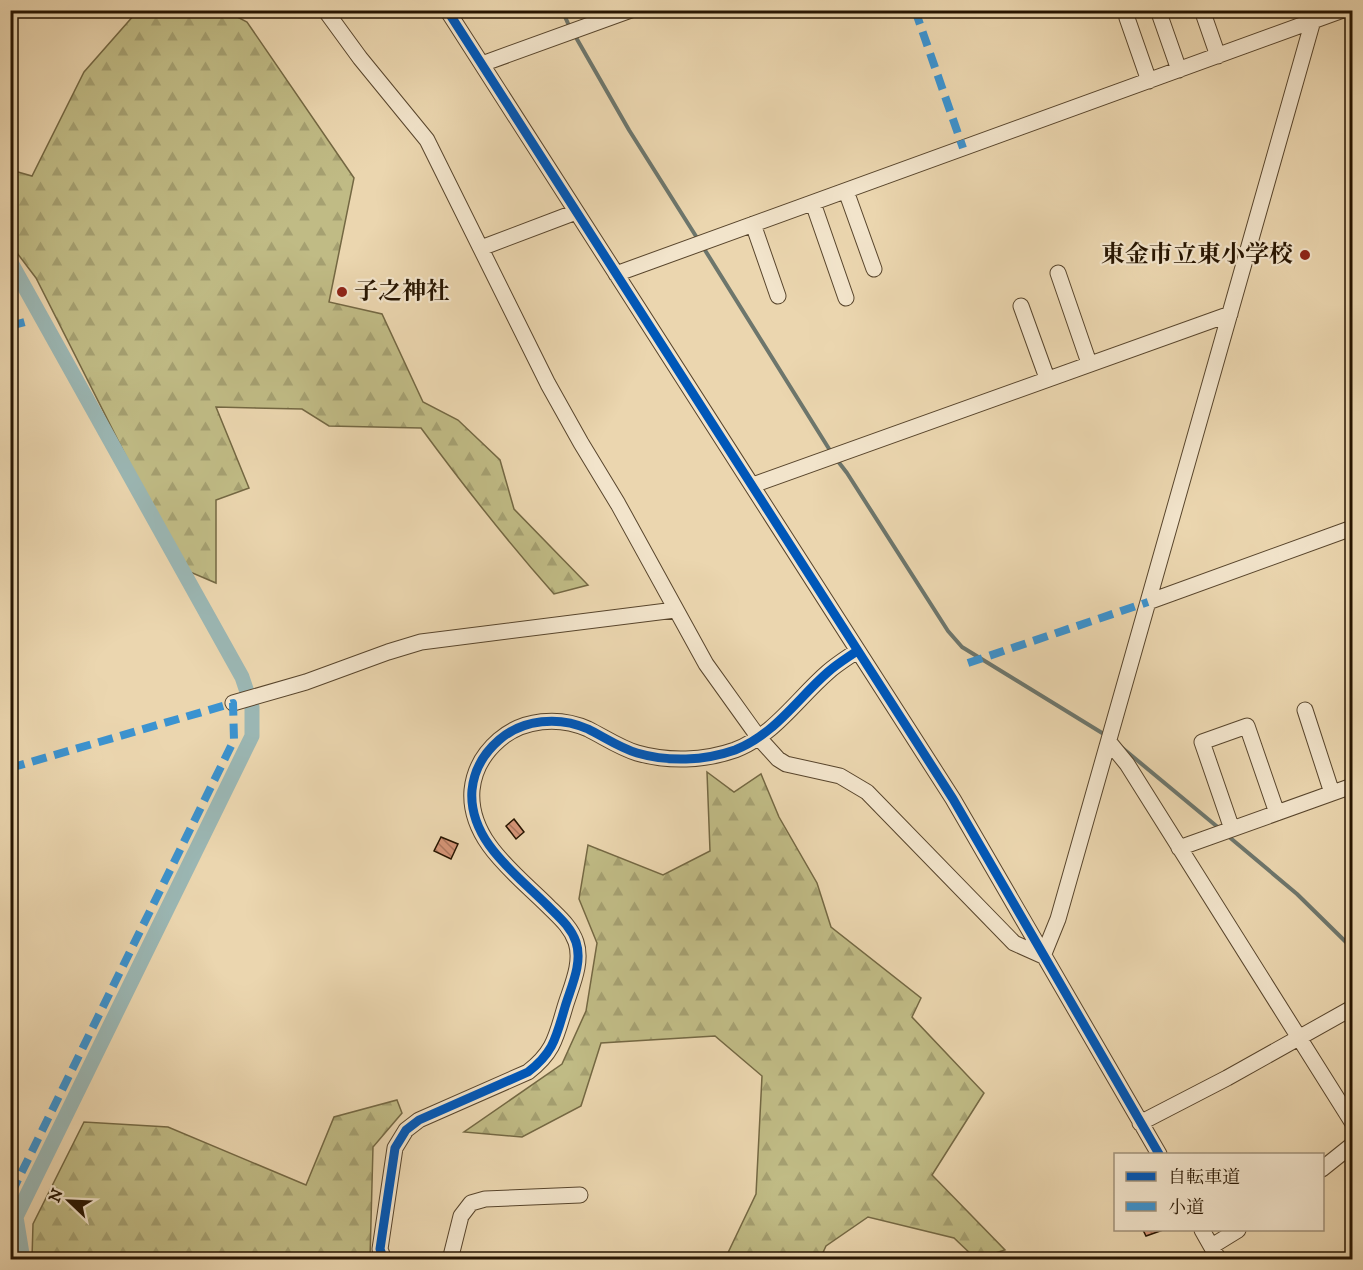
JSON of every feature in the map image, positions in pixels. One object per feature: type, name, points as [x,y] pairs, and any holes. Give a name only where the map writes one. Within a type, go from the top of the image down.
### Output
[{"type":"street","points":[[325,10],[360,58],[427,140],[548,384],[618,504],[706,664],[759,738],[778,759],[786,764],[840,776],[867,792],[1014,943],[1043,956]]},
{"type":"street","points":[[447,10],[953,799],[1158,1153]]},
{"type":"street","points":[[482,64],[631,10]]},
{"type":"street","points":[[1158,10],[1179,70]]},
{"type":"street","points":[[1202,10],[1218,56]]},
{"type":"street","points":[[616,274],[1218,56],[1314,16],[1343,10]]},
{"type":"street","points":[[1043,956],[1058,919],[1314,16]]},
{"type":"street","points":[[1127,18],[1149,81]]},
{"type":"street","points":[[846,191],[874,269]]},
{"type":"street","points":[[813,202],[846,298]]},
{"type":"street","points":[[481,248],[576,212]]},
{"type":"street","points":[[753,224],[777,296]]},
{"type":"street","points":[[1058,273],[1089,363]]},
{"type":"street","points":[[1021,306],[1047,378]]},
{"type":"street","points":[[753,485],[1230,314]]},
{"type":"street","points":[[1148,602],[1353,528]]},
{"type":"street","points":[[232,703],[306,682],[421,642],[675,610]]},
{"type":"street","points":[[384,1260],[380,1249],[395,1148],[406,1130],[419,1120],[528,1072],[543,1060],[555,1041],[579,959],[576,941],[567,925],[494,852],[480,833],[473,815],[471,801],[473,778],[482,758],[499,739],[520,726],[541,721],[560,722],[585,728],[636,752],[664,758],[689,759],[734,750],[759,738],[828,672],[857,651]]},
{"type":"street","points":[[1305,710],[1332,793]]},
{"type":"street","points":[[1232,829],[1202,742],[1247,726],[1277,813]]},
{"type":"street","points":[[1108,742],[1127,764],[1353,1122]]},
{"type":"street","points":[[1179,848],[1353,786]]},
{"type":"street","points":[[1140,1123],[1353,1008]]},
{"type":"street","points":[[1324,1168],[1353,1145]]},
{"type":"street","points":[[450,1260],[461,1216],[471,1203],[485,1199],[580,1195]]},
{"type":"street","points":[[1203,1231],[1215,1253],[1237,1231]]},
{"type":"green space","points":[[150,10],[226,11],[247,22],[354,178],[329,302],[382,314],[423,402],[458,420],[500,460],[514,509],[588,585],[554,594],[519,554],[421,428],[329,426],[302,409],[216,407],[249,488],[216,500],[216,583],[183,569],[36,278],[11,245],[11,170],[32,176],[84,72],[135,14]]},
{"type":"green space","points":[[707,772],[734,792],[761,774],[779,817],[817,883],[831,927],[921,998],[912,1017],[984,1093],[932,1175],[1005,1250],[976,1259],[954,1238],[868,1217],[826,1246],[820,1259],[725,1259],[756,1194],[762,1076],[715,1036],[601,1043],[581,1106],[522,1137],[464,1132],[562,1064],[586,1011],[597,943],[579,899],[588,845],[663,875],[710,851]]},
{"type":"green space","points":[[397,1100],[402,1113],[373,1147],[370,1259],[33,1260],[32,1258],[33,1224],[84,1122],[168,1127],[306,1185],[334,1117]]},
{"type":"building","points":[[514,819],[524,832],[516,839],[506,826]]},
{"type":"building","points":[[441,837],[458,844],[451,859],[434,851]]},
{"type":"building","points":[[1144,1231],[1160,1231],[1146,1236]]},
{"type":"waterway","points":[[562,10],[570,28]]},
{"type":"waterway","points":[[574,34],[629,130],[699,241]]},
{"type":"waterway","points":[[703,247],[831,452]]},
{"type":"waterway","points":[[10,261],[242,677],[252,707],[252,736],[16,1217],[23,1260]]},
{"type":"waterway","points":[[837,460],[948,631],[962,647],[1107,736]]},
{"type":"waterway","points":[[1120,746],[1220,829]]},
{"type":"waterway","points":[[1228,836],[1297,894],[1352,948]]},
{"type":"marked path","points":[[915,10],[963,148]]},
{"type":"marked path","points":[[10,326],[32,320]]},
{"type":"marked path","points":[[968,663],[1148,602]]},
{"type":"marked path","points":[[10,768],[233,703],[234,740],[10,1196]]},
{"type":"cycle path","points":[[447,10],[953,799],[1158,1153]]},
{"type":"cycle path","points":[[384,1260],[380,1249],[395,1148],[406,1130],[419,1120],[528,1072],[537,1065],[553,1043],[577,967],[578,950],[568,927],[496,855],[478,825],[473,808],[473,783],[477,769],[489,750],[499,740],[519,728],[553,721],[588,729],[624,748],[649,756],[686,759],[723,754],[762,735],[828,672],[857,651]]},
{"type":"place","name":"東金市立東小学校","points":[[1305,255]]},
{"type":"place","name":"子之神社","points":[[342,292]]}]
